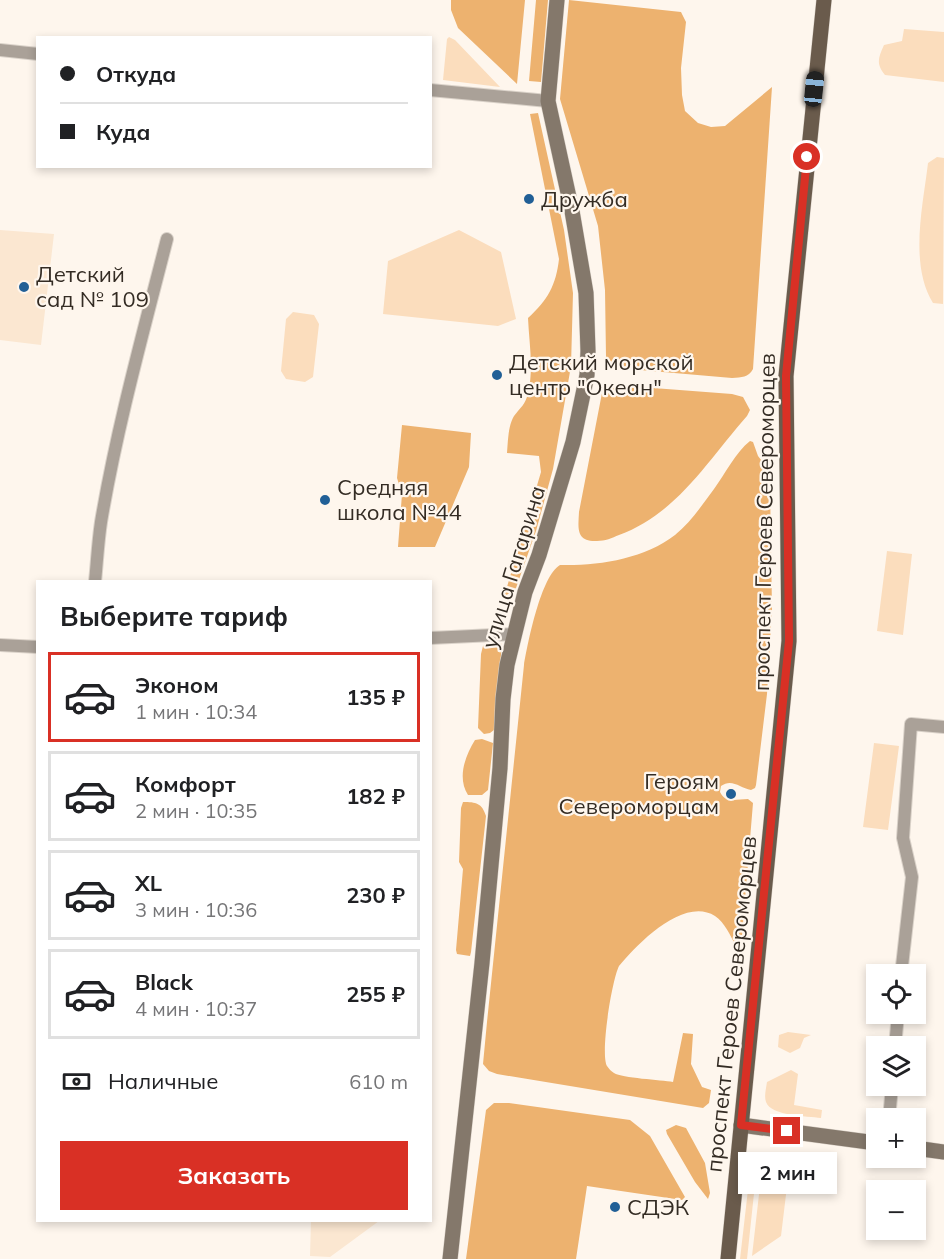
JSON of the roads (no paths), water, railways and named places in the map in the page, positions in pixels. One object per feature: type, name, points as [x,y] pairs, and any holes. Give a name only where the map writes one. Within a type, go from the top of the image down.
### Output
[{"type":"main road","name":"проспект Героев Североморцев","points":[[728,1259],[789,641],[786,376],[824,0]]},
{"type":"street","name":"улица Гагарина","points":[[450,1259],[482,963],[500,768],[503,699],[513,634],[573,442],[587,375],[586,293],[572,211],[548,101],[557,0]]},
{"type":"street","points":[[0,50],[36,54]]},
{"type":"street","points":[[432,90],[548,101]]},
{"type":"street","points":[[95,580],[100,524],[113,459],[167,239]]},
{"type":"street","points":[[432,638],[513,634]]},
{"type":"street","points":[[0,645],[36,647]]},
{"type":"street","points":[[902,964],[912,876],[903,838],[912,724],[944,727]]},
{"type":"street","points":[[741,1125],[866,1142]]},
{"type":"street","points":[[926,1150],[944,1152]]},
{"type":"place","name":"Дружба","points":[[529,199]]},
{"type":"place","name":"Детский сад № 109","points":[[24,287]]},
{"type":"place","name":"Детский морской центр \"Океан\"","points":[[497,375]]},
{"type":"place","name":"Средняя школа №44","points":[[325,500]]},
{"type":"place","name":"Героям Cевероморцам","points":[[731,794]]},
{"type":"place","name":"СДЭК","points":[[615,1207]]}]
